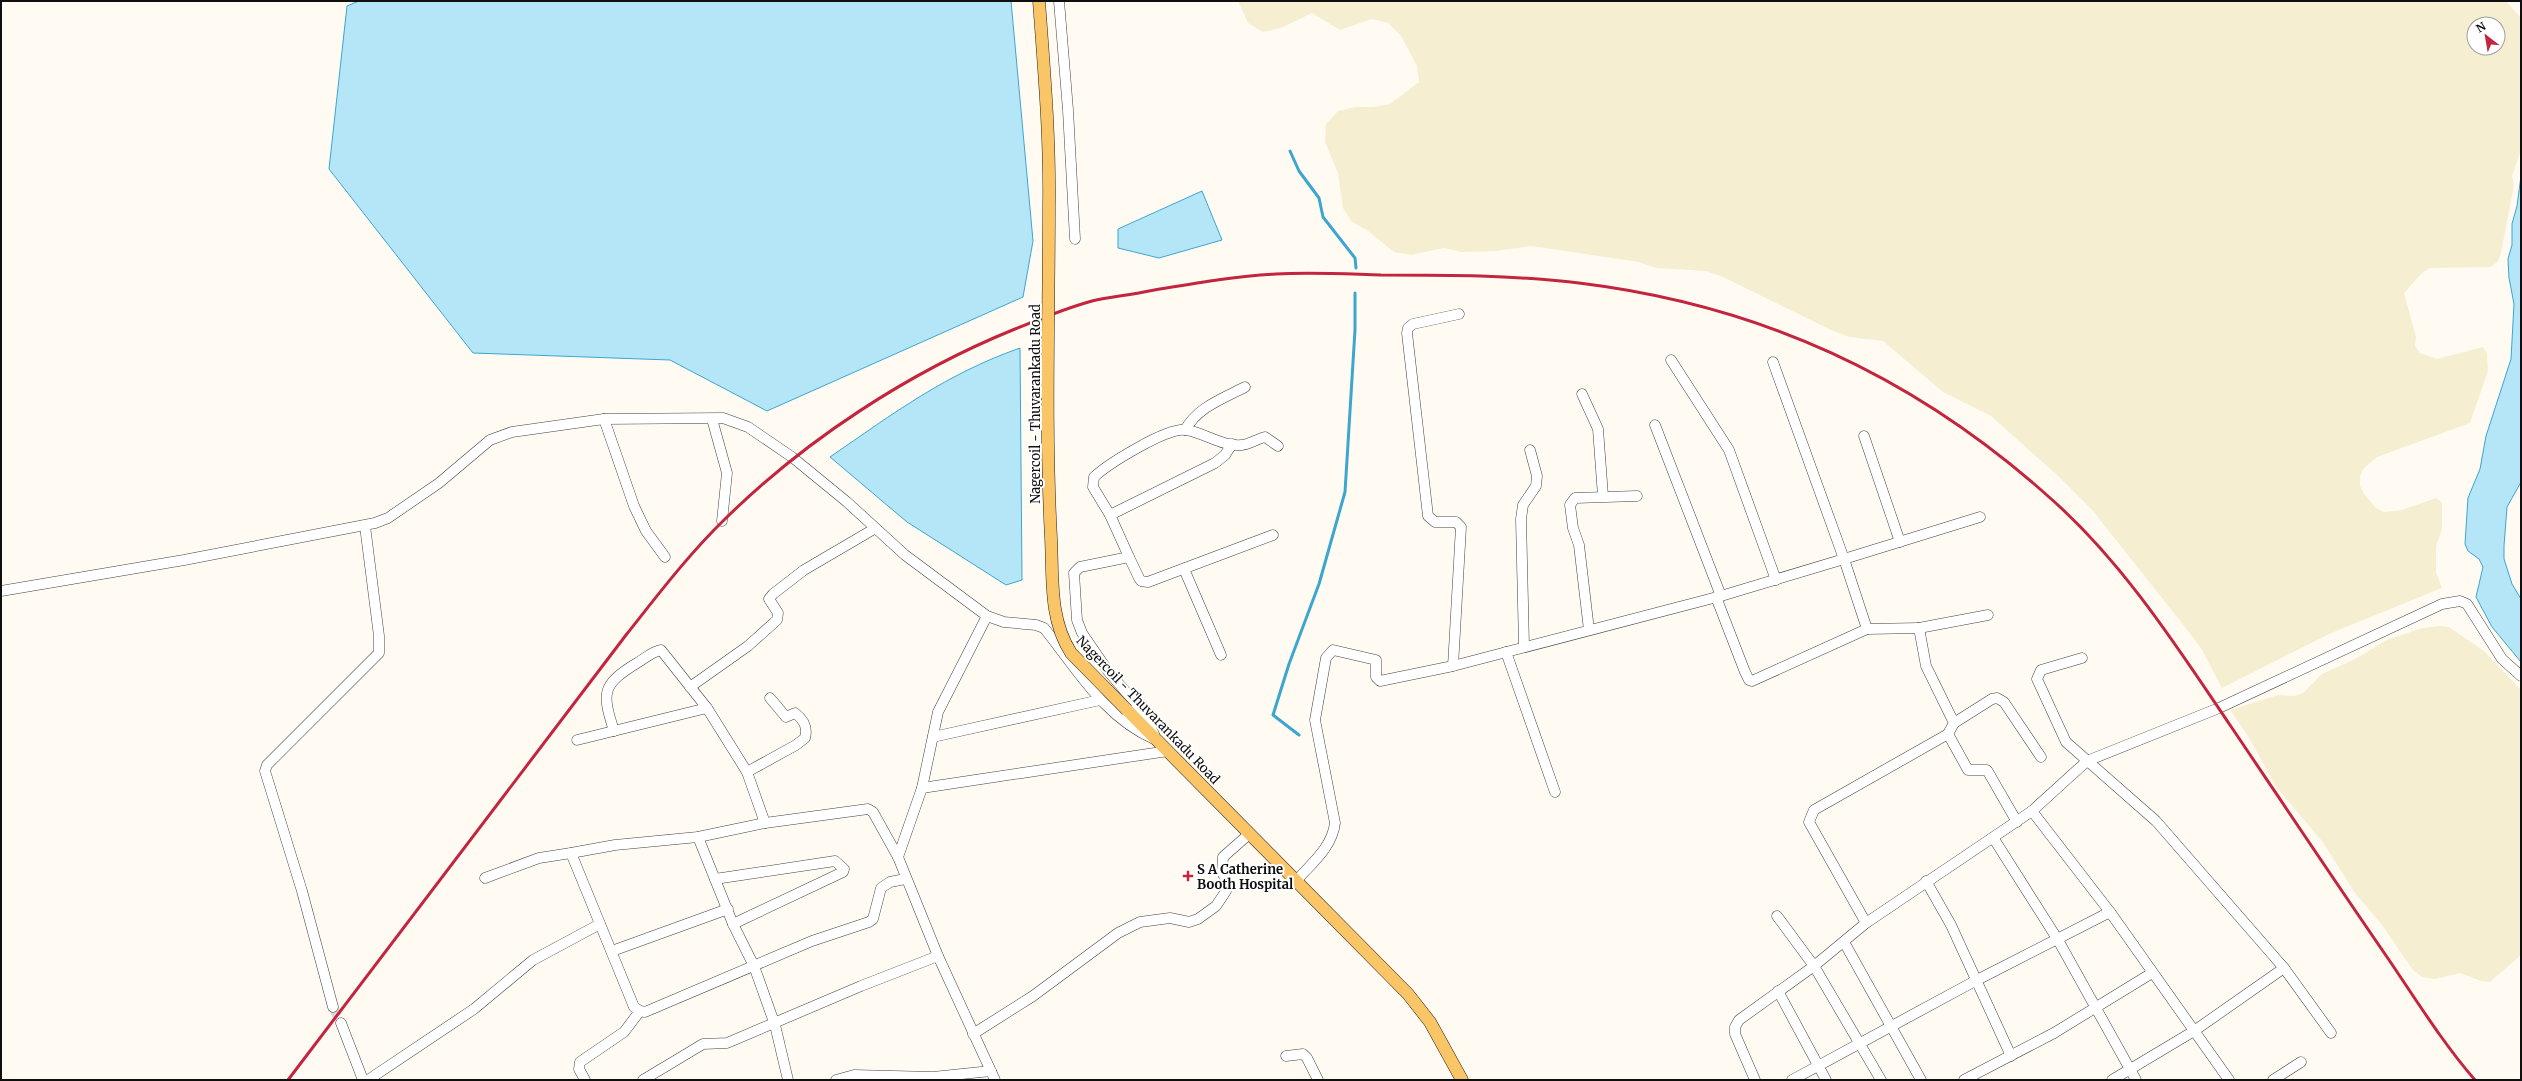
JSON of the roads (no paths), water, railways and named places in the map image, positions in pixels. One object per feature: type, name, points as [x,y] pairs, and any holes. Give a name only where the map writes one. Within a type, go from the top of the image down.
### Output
[{"type":"main road","name":"Nagercoil - Thuvarankadu Road","points":[[1039,1],[1047,102],[1049,195],[1048,482],[1055,616],[1065,643],[1071,653],[1168,751],[1248,835],[1408,994],[1430,1022],[1462,1080]]},
{"type":"street","points":[[1059,1],[1068,110],[1075,239]]},
{"type":"street","points":[[1453,666],[1461,527],[1456,522],[1435,522],[1428,516],[1407,333],[1408,328],[1413,324],[1459,314]]},
{"type":"street","points":[[1671,360],[1729,450],[1776,580]]},
{"type":"street","points":[[1773,362],[1844,559],[1867,629]]},
{"type":"street","points":[[1245,387],[1200,410],[1185,430],[1146,443],[1094,477],[1093,488],[1110,515],[1139,578],[1144,582],[1184,569],[1273,535]]},
{"type":"street","points":[[1582,394],[1598,429],[1603,496]]},
{"type":"street","points":[[1,591],[184,560],[365,526],[388,518],[438,483],[490,440],[512,432],[538,426],[604,419],[723,418],[748,427],[792,457],[847,502],[904,555],[987,616],[1004,622],[1036,625],[1044,628],[1079,676],[1100,700],[1126,725],[1157,741]]},
{"type":"street","points":[[604,419],[634,506],[646,531],[665,557]]},
{"type":"street","points":[[712,419],[727,473],[722,521]]},
{"type":"street","points":[[1655,424],[1749,680],[1755,681],[1867,629],[1919,628],[1988,615]]},
{"type":"street","points":[[1185,430],[1232,444],[1246,444],[1265,437],[1278,446]]},
{"type":"street","points":[[1864,436],[1900,542]]},
{"type":"street","points":[[1110,515],[1215,463],[1225,455],[1232,444]]},
{"type":"street","points":[[1524,646],[1521,519],[1523,505],[1536,486],[1537,476],[1530,450]]},
{"type":"street","points":[[1589,630],[1579,545],[1573,528],[1570,505],[1575,498],[1637,496]]},
{"type":"street","points":[[1295,882],[1331,842],[1334,833],[1335,823],[1315,720],[1329,652],[1336,649],[1376,660],[1376,677],[1380,681],[1453,666],[1524,646],[1719,597],[1980,517]]},
{"type":"street","points":[[333,1007],[302,891],[265,772],[268,765],[379,653],[379,636],[365,526]]},
{"type":"street","points":[[690,687],[748,646],[777,620],[778,613],[769,599],[773,594],[804,570],[874,528]]},
{"type":"street","points":[[1129,557],[1080,567],[1076,570],[1074,582],[1076,620],[1088,645],[1142,711],[1157,741]]},
{"type":"street","points":[[1184,569],[1221,655]]},
{"type":"street","points":[[1755,1080],[1735,1034],[1735,1027],[1739,1020],[1814,966],[1866,923],[1926,881],[1994,838],[2032,811],[2086,761],[2219,708],[2442,604],[2453,601],[2460,601],[2467,604],[2502,660],[2521,676]]},
{"type":"street","points":[[898,857],[922,788],[938,712],[987,616]]},
{"type":"street","points":[[1919,628],[1926,666],[1954,723]]},
{"type":"street","points":[[614,731],[605,702],[611,684],[617,675],[657,650],[664,652],[707,708],[747,772],[765,823]]},
{"type":"street","points":[[1506,652],[1555,792]]},
{"type":"street","points":[[2082,658],[2041,670],[2037,679],[2066,742],[2156,821],[2284,968],[2331,1033]]},
{"type":"street","points":[[747,772],[796,745],[805,738],[806,725],[802,718],[795,713],[786,717],[782,715],[770,698]]},
{"type":"street","points":[[1866,923],[1809,822],[1810,816],[1814,810],[1948,734],[1954,723],[1992,699],[1998,698],[2004,702],[2041,757]]},
{"type":"street","points":[[932,737],[1100,700]]},
{"type":"street","points":[[577,740],[707,708]]},
{"type":"street","points":[[1948,734],[1968,770],[1987,770],[2017,822]]},
{"type":"street","points":[[922,788],[1168,751]]},
{"type":"street","points":[[485,878],[539,858],[615,845],[698,837],[765,823],[870,809],[898,857],[905,879],[938,956],[993,1076],[933,1077],[854,1075],[836,1080]]},
{"type":"street","points":[[2032,811],[2110,912],[2229,1080]]},
{"type":"street","points":[[973,1034],[1033,996],[1118,933],[1140,922],[1170,918],[1189,922],[1198,919],[1216,906],[1226,892],[1226,880],[1222,867],[1223,857],[1248,835]]},
{"type":"street","points":[[698,837],[733,924],[754,966],[775,1024],[788,1080]]},
{"type":"street","points":[[1994,838],[2058,940],[2136,1080]]},
{"type":"street","points":[[571,853],[612,950],[634,1007],[645,1012],[812,940],[869,922],[873,919],[881,888],[890,882],[905,879]]},
{"type":"street","points":[[715,879],[835,861],[844,869],[843,872],[733,924]]},
{"type":"street","points":[[1926,881],[1951,925],[1975,981],[2011,1056]]},
{"type":"street","points":[[612,950],[728,909]]},
{"type":"street","points":[[1792,1080],[1975,981],[2058,940],[2110,912]]},
{"type":"street","points":[[1777,916],[1814,966],[1861,1043],[1881,1080]]},
{"type":"street","points":[[368,1080],[474,1009],[533,960],[600,924]]},
{"type":"street","points":[[1844,942],[1922,1080]]},
{"type":"street","points":[[643,1080],[704,1044],[727,1043],[775,1024],[861,986],[938,956]]},
{"type":"street","points":[[2112,1080],[2194,1031],[2284,968]]},
{"type":"street","points":[[1964,1080],[2011,1056],[2096,1008],[2152,973]]},
{"type":"street","points":[[1778,991],[1826,1080]]},
{"type":"street","points":[[585,1080],[579,1069],[580,1062],[624,1032],[640,1011]]},
{"type":"street","points":[[341,1024],[363,1080]]},
{"type":"street","points":[[1286,1056],[1303,1054],[1307,1058],[1318,1080]]},
{"type":"street","points":[[2273,1080],[2301,1062]]},
{"type":"water","points":[[359,1],[1011,1],[1033,241],[1023,297],[767,411],[670,360],[473,353],[329,169],[347,6]]},
{"type":"water","points":[[2521,176],[2521,482],[2507,507],[2504,559],[2512,584],[2521,599],[2521,662],[2492,627],[2476,597],[2483,567],[2479,559],[2468,551],[2465,544],[2468,498],[2480,469],[2486,436],[2511,359],[2514,304],[2509,278],[2508,259],[2512,245],[2512,224],[2517,206]]},
{"type":"water","points":[[1202,191],[1222,240],[1159,258],[1118,248],[1118,229]]},
{"type":"water","points":[[1020,348],[1022,580],[1006,585],[907,522],[830,457],[899,410],[944,382],[993,358]]},
{"type":"waterway","points":[[1290,151],[1299,171],[1319,198],[1323,217],[1355,258],[1356,268]]},
{"type":"waterway","points":[[1299,735],[1273,715],[1289,664],[1319,584],[1345,492],[1355,330],[1355,293]]},
{"type":"tunnel","points":[[333,1007],[341,1023]]},
{"type":"railway","points":[[288,1080],[626,635],[685,561],[724,520],[789,462],[860,411],[898,387],[975,346],[1063,310],[1092,301],[1228,278],[1302,273],[1456,275],[1530,278],[1579,283],[1646,294],[1710,309],[1772,328],[1831,353],[1889,382],[1944,416],[1997,454],[2049,497],[2076,522],[2124,576],[2147,605],[2189,665],[2429,1020],[2451,1051],[2475,1080]]},
{"type":"place","name":"S A Catherine Booth Hospital","points":[[1188,876]]}]
